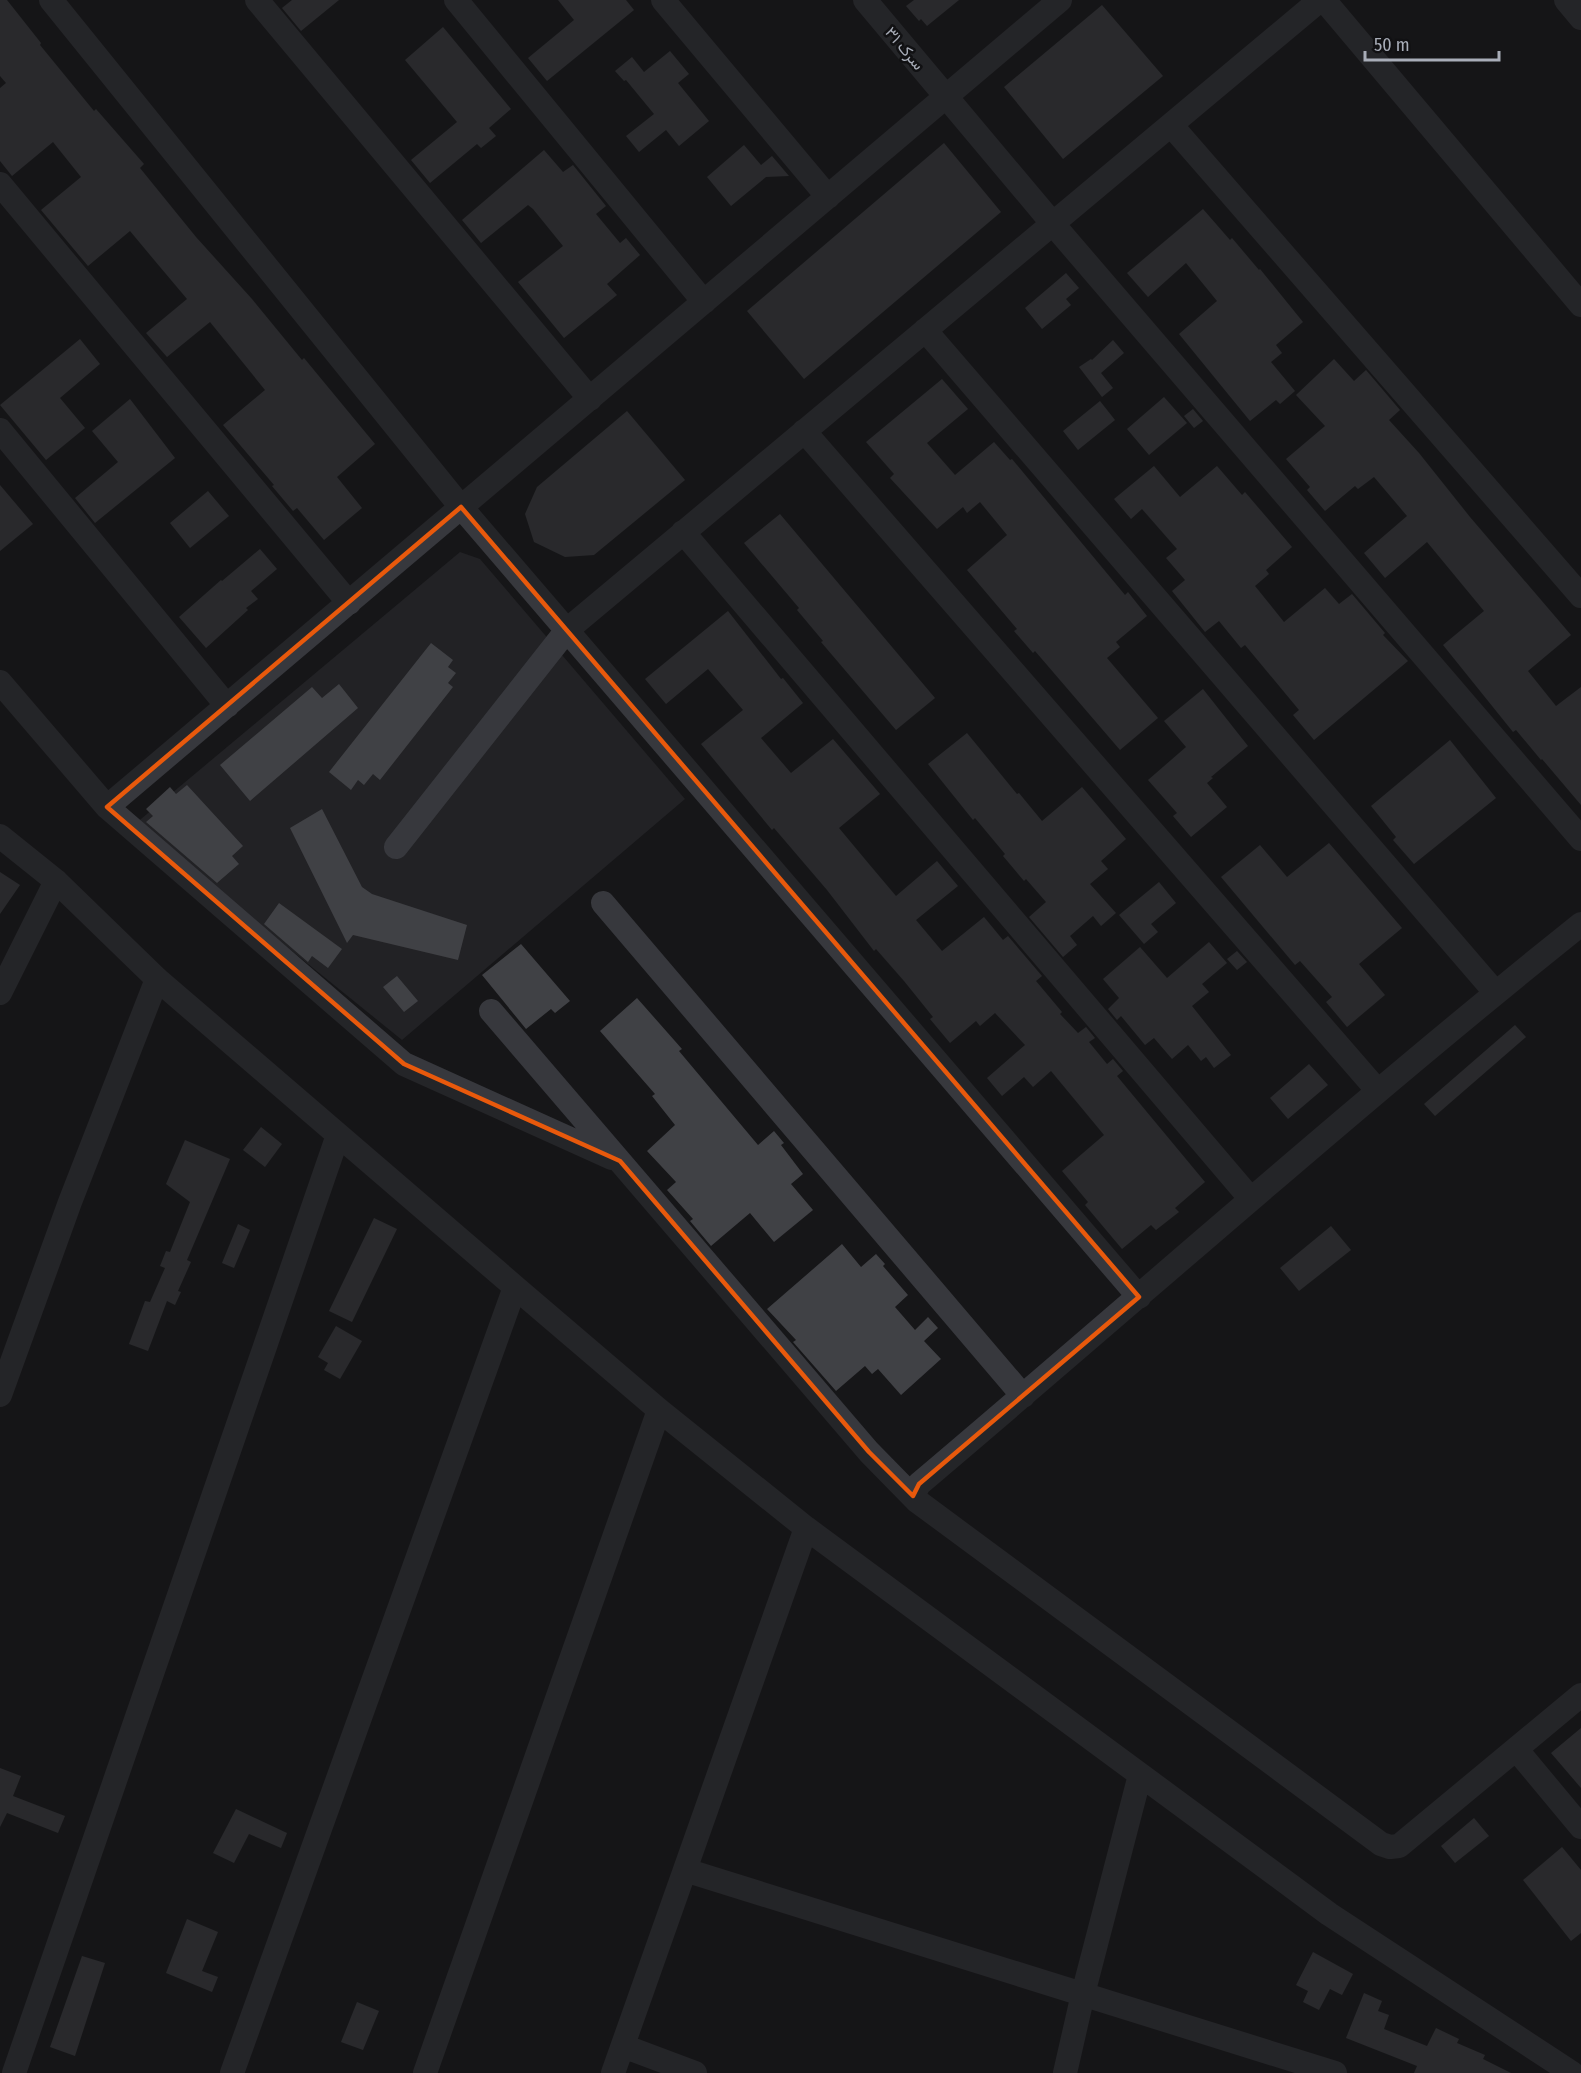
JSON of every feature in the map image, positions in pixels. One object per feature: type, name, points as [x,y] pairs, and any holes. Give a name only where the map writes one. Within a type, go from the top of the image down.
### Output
[{"type":"street","points":[[51,0],[461,507],[1139,1297]]},
{"type":"street","points":[[257,0],[590,399]]},
{"type":"street","points":[[456,0],[704,302]]},
{"type":"street","points":[[663,0],[828,197]]},
{"type":"street","name":"سرک ۳۱","points":[[864,0],[1053,224],[1581,839]]},
{"type":"street","points":[[107,807],[1060,0]]},
{"type":"street","points":[[396,847],[567,630],[1322,0],[1581,305]]},
{"type":"street","points":[[1566,0],[1581,18]]},
{"type":"street","points":[[1171,125],[1581,596]]},
{"type":"street","points":[[0,184],[349,603]]},
{"type":"street","points":[[926,330],[1495,992]]},
{"type":"street","points":[[0,430],[227,706]]},
{"type":"street","points":[[804,431],[1378,1091]]},
{"type":"street","points":[[683,532],[1250,1198]]},
{"type":"street","points":[[0,682],[107,807],[404,1064],[620,1161]]},
{"type":"street","points":[[0,836],[56,881],[157,979],[515,1287],[659,1410],[806,1528],[1329,1914],[1572,2073]]},
{"type":"street","points":[[0,993],[56,881]]},
{"type":"street","points":[[603,903],[1023,1396]]},
{"type":"street","points":[[913,1496],[919,1484],[1139,1297],[1250,1198],[1495,992],[1581,924]]},
{"type":"street","points":[[0,1395],[70,1202],[157,979]]},
{"type":"street","points":[[491,1011],[869,1452],[913,1496],[1381,1844],[1390,1847],[1399,1846],[1581,1695]]},
{"type":"street","points":[[14,2073],[338,1135]]},
{"type":"street","points":[[232,2073],[515,1287]]},
{"type":"street","points":[[425,2073],[659,1410]]},
{"type":"street","points":[[613,2073],[806,1528]]},
{"type":"street","points":[[1516,1749],[1581,1827]]},
{"type":"street","points":[[1065,2073],[1083,1994],[1140,1775]]},
{"type":"street","points":[[685,1870],[1335,2073]]},
{"type":"street","points":[[623,2046],[695,2073]]},
{"type":"highlighted area","points":[[461,507],[1139,1297],[919,1484],[913,1496],[869,1452],[620,1161],[404,1064],[107,807]]},
{"type":"shaded area","points":[[460,552],[480,559],[685,799],[402,1040],[135,824]]},
{"type":"building","points":[[0,0],[7,0],[94,111],[96,109],[144,164],[140,168],[196,237],[252,299],[302,360],[304,358],[375,444],[337,477],[362,508],[324,540],[297,508],[293,511],[223,425],[265,390],[210,322],[167,357],[146,333],[187,299],[130,231],[88,266],[41,210],[81,177],[53,142],[12,176],[0,161],[0,88],[6,83],[0,76]]},
{"type":"building","points":[[292,0],[339,0],[301,31],[282,8]]},
{"type":"building","points":[[558,0],[626,0],[634,10],[547,81],[528,58],[574,20]]},
{"type":"building","points":[[914,0],[959,0],[927,26],[921,19],[919,21],[906,6]]},
{"type":"building","points":[[1102,5],[1163,76],[1063,159],[1004,87]]},
{"type":"building","points":[[443,27],[511,109],[489,128],[496,136],[481,148],[477,144],[430,183],[411,160],[457,122],[405,60]]},
{"type":"building","points":[[670,51],[689,74],[678,83],[709,121],[679,146],[666,130],[639,152],[626,136],[654,114],[626,80],[624,81],[615,71],[632,57],[644,72]]},
{"type":"building","points":[[944,143],[1001,212],[804,379],[747,311]]},
{"type":"building","points":[[744,145],[761,165],[772,156],[789,176],[766,177],[731,206],[707,177]]},
{"type":"building","points":[[544,150],[563,172],[573,165],[606,206],[596,214],[620,243],[626,238],[640,255],[607,284],[617,295],[564,338],[518,282],[563,246],[533,209],[528,205],[481,243],[462,220]]},
{"type":"building","points":[[1203,209],[1260,269],[1303,322],[1276,345],[1282,353],[1271,362],[1295,391],[1280,404],[1276,400],[1250,421],[1179,334],[1217,301],[1186,263],[1148,297],[1127,273]]},
{"type":"building","points":[[1066,273],[1079,288],[1066,299],[1071,305],[1042,329],[1025,308]]},
{"type":"building","points":[[80,339],[100,364],[60,398],[85,428],[46,460],[0,405]]},
{"type":"building","points":[[1113,340],[1124,353],[1101,373],[1113,388],[1102,397],[1079,367],[1092,360]]},
{"type":"building","points":[[1334,359],[1354,381],[1366,370],[1400,410],[1389,420],[1571,635],[1528,671],[1556,706],[1581,687],[1581,805],[1516,730],[1513,732],[1443,645],[1484,611],[1427,542],[1385,578],[1364,553],[1407,516],[1374,477],[1358,489],[1355,486],[1325,511],[1307,490],[1310,487],[1286,459],[1325,426],[1296,395]]},
{"type":"building","points":[[942,379],[968,409],[927,443],[955,475],[994,442],[1010,460],[1012,459],[1125,595],[1128,592],[1147,616],[1116,642],[1120,647],[1107,658],[1158,718],[1120,750],[1035,651],[1033,653],[1014,631],[1017,629],[967,570],[1007,535],[980,502],[967,513],[963,507],[937,529],[890,478],[894,474],[866,442]]},
{"type":"building","points":[[1164,397],[1187,423],[1149,455],[1127,429]]},
{"type":"building","points":[[130,399],[175,458],[95,523],[75,498],[118,462],[92,431]]},
{"type":"building","points":[[1100,401],[1115,420],[1078,450],[1063,431]]},
{"type":"building","points":[[1193,409],[1203,421],[1194,428],[1184,416]]},
{"type":"building","points":[[627,411],[685,480],[594,555],[565,557],[534,542],[525,514],[537,487]]},
{"type":"building","points":[[1154,466],[1180,497],[1217,466],[1242,495],[1245,492],[1292,547],[1266,570],[1269,574],[1255,586],[1284,622],[1325,588],[1339,604],[1352,594],[1385,633],[1383,635],[1408,661],[1314,740],[1293,715],[1299,710],[1245,645],[1241,648],[1219,621],[1205,632],[1172,591],[1185,580],[1166,558],[1177,549],[1142,509],[1131,519],[1114,499]]},
{"type":"building","points":[[0,485],[33,524],[0,551]]},
{"type":"building","points":[[208,491],[229,516],[190,548],[170,523]]},
{"type":"building","points":[[780,514],[935,698],[896,730],[821,642],[823,641],[797,610],[799,608],[744,543]]},
{"type":"building","points":[[260,549],[277,569],[251,591],[258,599],[206,648],[179,617]]},
{"type":"building","points":[[728,611],[781,679],[783,678],[803,703],[761,738],[791,773],[833,739],[880,794],[839,828],[896,896],[937,861],[958,886],[916,920],[942,951],[984,917],[1003,940],[1008,936],[1042,976],[1036,981],[1062,1012],[1060,1014],[1078,1033],[1086,1027],[1095,1038],[1089,1042],[1107,1064],[1113,1059],[1123,1071],[1117,1076],[1205,1182],[1175,1208],[1179,1212],[1156,1230],[1151,1225],[1122,1249],[1085,1205],[1088,1202],[1062,1171],[1104,1135],[1051,1071],[1033,1087],[1024,1077],[1002,1096],[987,1078],[1025,1045],[995,1013],[980,1026],[976,1021],[950,1043],[930,1019],[933,1017],[904,981],[876,949],[874,951],[827,890],[774,828],[772,830],[701,744],[743,710],[708,669],[666,704],[645,679]]},
{"type":"building","points":[[431,643],[453,660],[448,667],[456,673],[448,683],[453,687],[380,780],[373,774],[364,785],[358,780],[351,790],[329,772]]},
{"type":"building","points":[[339,684],[358,708],[250,801],[220,765],[312,687],[322,698]]},
{"type":"building","points":[[1203,689],[1248,746],[1207,783],[1227,807],[1191,837],[1173,816],[1177,813],[1148,780],[1186,747],[1164,721]]},
{"type":"building","points":[[967,733],[1042,821],[1082,787],[1126,839],[1101,861],[1108,869],[1090,884],[1116,913],[1101,926],[1093,916],[1070,936],[1077,945],[1063,957],[1029,917],[1046,902],[1026,879],[1024,881],[1003,856],[1005,854],[975,818],[973,820],[928,764]]},
{"type":"building","points":[[1450,740],[1496,798],[1414,864],[1393,840],[1396,837],[1371,806]]},
{"type":"building","points":[[187,785],[243,846],[232,856],[239,864],[217,883],[146,822],[153,816],[146,809],[170,787],[176,794]]},
{"type":"building","points":[[322,809],[362,887],[372,894],[467,925],[458,960],[353,935],[347,943],[290,828]]},
{"type":"building","points":[[1329,843],[1402,928],[1359,964],[1385,995],[1347,1027],[1326,1002],[1332,997],[1300,961],[1295,965],[1221,877],[1260,845],[1287,877]]},
{"type":"building","points":[[0,872],[20,885],[0,914]]},
{"type":"building","points":[[1159,882],[1176,903],[1151,924],[1158,932],[1144,944],[1119,915]]},
{"type":"building","points":[[279,903],[342,949],[328,968],[312,956],[308,962],[264,924]]},
{"type":"building","points":[[1209,942],[1227,963],[1202,984],[1209,992],[1192,1006],[1231,1055],[1214,1068],[1206,1057],[1201,1061],[1188,1045],[1172,1059],[1154,1038],[1145,1045],[1121,1016],[1117,1020],[1108,1009],[1119,998],[1103,979],[1140,947],[1167,978]]},
{"type":"building","points":[[521,944],[570,1001],[555,1013],[551,1009],[526,1029],[482,975]]},
{"type":"building","points":[[1237,951],[1247,962],[1237,970],[1227,959]]},
{"type":"building","points":[[397,976],[418,1001],[404,1012],[383,987]]},
{"type":"building","points":[[637,998],[682,1049],[679,1051],[758,1145],[774,1131],[784,1143],[781,1145],[803,1174],[791,1184],[813,1210],[774,1242],[750,1213],[711,1246],[690,1221],[693,1219],[667,1190],[676,1182],[647,1151],[675,1125],[652,1096],[655,1094],[600,1031]]},
{"type":"building","points":[[1515,1025],[1526,1037],[1435,1116],[1424,1104]]},
{"type":"building","points":[[1309,1064],[1328,1085],[1288,1119],[1270,1098]]},
{"type":"building","points":[[261,1127],[282,1144],[265,1167],[243,1150]]},
{"type":"building","points":[[185,1140],[230,1159],[187,1260],[191,1262],[178,1291],[181,1292],[175,1305],[167,1301],[148,1351],[129,1344],[145,1301],[150,1302],[165,1268],[160,1266],[166,1251],[170,1252],[190,1202],[166,1184]]},
{"type":"building","points":[[374,1218],[397,1229],[352,1322],[329,1311]]},
{"type":"building","points":[[238,1224],[250,1230],[234,1268],[222,1263]]},
{"type":"building","points":[[1331,1226],[1351,1250],[1299,1291],[1280,1268]]},
{"type":"building","points":[[842,1244],[861,1267],[876,1254],[885,1264],[883,1266],[908,1295],[895,1307],[915,1330],[928,1317],[938,1328],[924,1341],[941,1359],[901,1395],[878,1369],[872,1374],[865,1366],[836,1391],[793,1342],[796,1340],[767,1309]]},
{"type":"building","points":[[336,1326],[362,1341],[340,1379],[324,1370],[328,1363],[318,1357]]},
{"type":"building","points":[[1581,1728],[1581,1788],[1551,1753]]},
{"type":"building","points":[[0,1768],[21,1776],[13,1796],[65,1816],[58,1833],[7,1813],[0,1827]]},
{"type":"building","points":[[236,1809],[287,1833],[281,1848],[249,1834],[234,1863],[213,1853]]},
{"type":"building","points":[[1474,1818],[1489,1836],[1455,1863],[1441,1846]]},
{"type":"building","points":[[1562,1847],[1581,1870],[1581,1933],[1571,1941],[1523,1880]]},
{"type":"building","points":[[187,1919],[218,1932],[202,1971],[218,1977],[212,1992],[166,1973]]},
{"type":"building","points":[[1313,1952],[1353,1974],[1342,1995],[1330,1989],[1319,2010],[1303,2002],[1308,1991],[1296,1985]]},
{"type":"building","points":[[82,1956],[105,1963],[75,2056],[50,2047]]},
{"type":"building","points":[[1364,1993],[1382,2001],[1378,2011],[1389,2015],[1384,2029],[1427,2046],[1436,2028],[1459,2039],[1457,2043],[1485,2055],[1483,2059],[1511,2073],[1414,2073],[1417,2066],[1346,2038]]},
{"type":"building","points":[[357,2002],[379,2011],[363,2050],[341,2042]]}]
